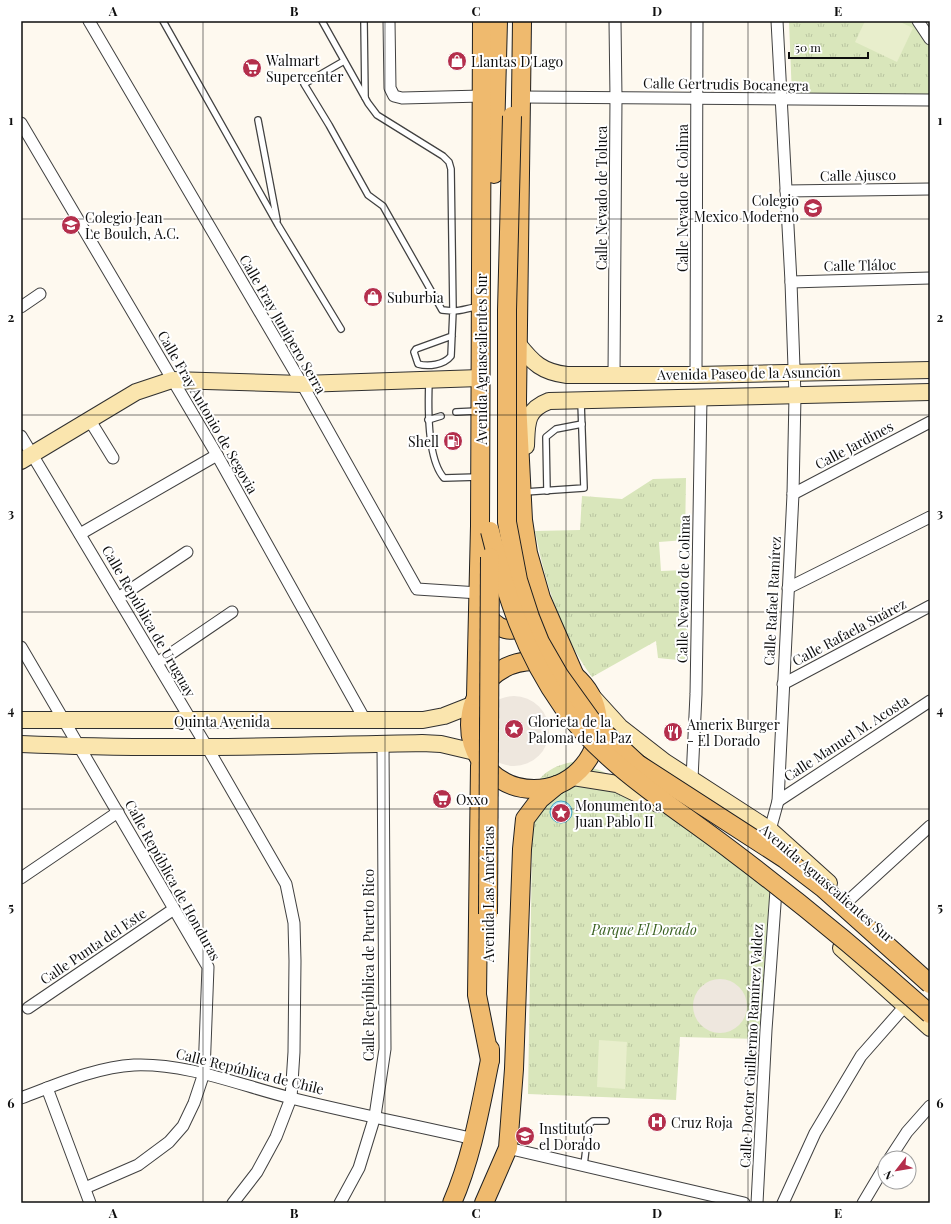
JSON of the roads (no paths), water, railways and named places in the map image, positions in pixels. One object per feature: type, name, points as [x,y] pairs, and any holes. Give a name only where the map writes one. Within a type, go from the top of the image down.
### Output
[{"type":"main road","points":[[522,21],[517,401],[523,520],[528,553],[541,598],[575,676]]},
{"type":"main road","name":"Avenida Aguascalientes Sur","points":[[490,1060],[477,995],[478,756],[469,729],[474,701],[479,593],[482,96],[497,22]]},
{"type":"main road","name":"Avenida Aguascalientes Sur","points":[[497,22],[498,53],[494,187],[490,531],[503,585],[518,628],[539,670],[563,708],[583,731],[629,774],[770,879],[872,962],[930,1014]]},
{"type":"main road","name":"Avenida Aguascalientes Sur","points":[[497,22],[512,68],[507,310],[507,522],[518,580],[540,642],[559,675],[592,721],[638,764],[785,859],[847,909],[930,984]]},
{"type":"main road","name":"Avenida Las Américas","points":[[452,1203],[464,1176],[474,1139],[490,1060],[488,914],[490,531]]},
{"type":"main road","points":[[479,593],[488,618],[504,630],[513,630],[528,624],[537,614],[541,598]]},
{"type":"main road","name":"Avenida Aguascalientes Sur","points":[[474,701],[484,684],[494,674],[507,666],[521,662],[535,661],[550,663],[563,668],[575,676],[590,694],[596,711],[598,729],[594,747],[586,764],[573,776],[557,785],[540,799],[525,819],[522,849],[514,1069],[508,1148]]},
{"type":"main road","name":"Avenida Aguascalientes Sur","points":[[478,756],[492,774],[523,789],[540,789],[557,785]]},
{"type":"main road","points":[[484,1203],[508,1148]]},
{"type":"street","name":"Calle Fray Junípero Serra","points":[[89,21],[302,384],[417,589],[479,593]]},
{"type":"street","points":[[389,21],[390,88],[394,96],[402,98],[482,96]]},
{"type":"street","name":"Calle Nevado de Toluca","points":[[614,375],[616,98],[615,21]]},
{"type":"street","name":"Calle Nevado de Colima","points":[[696,375],[698,97],[697,21]]},
{"type":"street","name":"Calle Rafael Ramírez","points":[[770,830],[778,801],[793,494],[795,396],[791,282],[780,100],[777,21]]},
{"type":"street","points":[[918,21],[930,39]]},
{"type":"street","name":"Calle Gertrudis Bocanegra","points":[[522,97],[698,97],[780,100],[930,100]]},
{"type":"street","name":"Calle Fray Antonio de Segovia","points":[[21,123],[217,455],[365,720]]},
{"type":"street","name":"Calle Ajusco","points":[[786,191],[930,189]]},
{"type":"street","name":"Calle Tláloc","points":[[791,282],[930,278]]},
{"type":"street","points":[[21,307],[40,294]]},
{"type":"street","name":"Avenida Paseo de la Asunción","points":[[518,344],[531,361],[541,368],[567,375],[696,375],[930,370]]},
{"type":"street","points":[[567,375],[565,380],[567,396],[576,401]]},
{"type":"street","points":[[27,458],[89,419],[136,392],[172,380],[302,384],[429,381],[480,378]]},
{"type":"street","name":"Avenida Paseo de la Asunción","points":[[522,491],[526,479],[527,427],[530,413],[539,405],[549,401],[930,392]]},
{"type":"street","name":"Calle Nevado de Colima","points":[[692,779],[696,694],[701,398]]},
{"type":"street","points":[[89,419],[113,458]]},
{"type":"street","name":"Calle Jardines","points":[[793,494],[930,422]]},
{"type":"street","name":"Calle República de Uruguay","points":[[21,436],[27,458],[80,534],[190,721],[207,747],[286,884],[292,905],[295,961],[294,1052],[290,1098],[276,1137],[257,1172],[232,1203]]},
{"type":"street","points":[[80,534],[217,455]]},
{"type":"street","points":[[788,588],[930,517]]},
{"type":"street","points":[[118,598],[187,552]]},
{"type":"street","name":"Calle Rafaela Suárez","points":[[783,684],[930,606]]},
{"type":"street","points":[[157,663],[232,612]]},
{"type":"street","name":"Calle República de Honduras","points":[[21,647],[208,967],[204,1073],[194,1103],[183,1126],[169,1142],[138,1165],[85,1188]]},
{"type":"street","name":"Avenida Aguascalientes Sur","points":[[590,694],[620,726],[665,762],[770,830],[930,973]]},
{"type":"street","name":"Quinta Avenida","points":[[21,720],[423,720],[444,716],[474,701]]},
{"type":"street","name":"Calle Manuel M. Acosta","points":[[778,801],[930,701]]},
{"type":"street","name":"Quinta Avenida","points":[[21,744],[207,747],[441,744],[478,756]]},
{"type":"street","name":"Calle República de Puerto Rico","points":[[340,1203],[359,1168],[375,1116],[386,1049],[383,744]]},
{"type":"street","points":[[573,776],[617,784],[650,799],[687,823],[776,890],[930,1028]]},
{"type":"street","points":[[21,878],[118,812]]},
{"type":"street","points":[[848,901],[930,826]]},
{"type":"street","name":"Calle Doctor Guillermo Ramírez Valdez","points":[[757,1203],[766,1030],[776,890]]},
{"type":"street","name":"Calle Punta del Este","points":[[28,1008],[174,909]]},
{"type":"street","points":[[783,1203],[815,1133],[861,1056],[905,1006]]},
{"type":"street","name":"Calle República de Chile","points":[[21,1098],[47,1088],[106,1070],[133,1066],[162,1065],[204,1073],[290,1098],[474,1139]]},
{"type":"street","points":[[47,1088],[90,1203]]},
{"type":"street","points":[[895,1150],[906,1132],[930,1106]]},
{"type":"street","points":[[508,1148],[744,1203]]},
{"type":"street","points":[[863,1203],[877,1179]]},
{"type":"lane","points":[[163,21],[278,225],[341,329]]},
{"type":"lane","points":[[322,21],[364,97],[377,115],[443,156],[449,162],[451,169],[453,311],[452,336],[451,356],[448,361],[432,365],[418,364],[414,352],[416,349],[452,336]]},
{"type":"lane","points":[[364,21],[364,97]]},
{"type":"lane","points":[[344,61],[304,84],[368,195],[383,206],[442,310],[453,311],[466,310],[472,307],[481,307]]},
{"type":"lane","points":[[258,120],[278,225]]},
{"type":"lane","points":[[429,381],[428,420],[438,470],[444,478],[480,476]]},
{"type":"lane","points":[[522,491],[547,491],[584,488],[582,424],[576,401]]},
{"type":"lane","points":[[456,412],[480,411]]},
{"type":"lane","points":[[428,420],[441,416]]},
{"type":"lane","points":[[547,491],[546,437],[556,429],[582,424]]},
{"type":"lane","points":[[584,1166],[589,1124],[593,1120],[606,1121]]},
{"type":"water","points":[[561,801],[569,804],[572,812],[569,820],[561,823],[553,820],[550,812],[553,804]]},
{"type":"place","name":"Llantas D'Lago","points":[[457,61]]},
{"type":"place","name":"Walmart Supercenter","points":[[252,68]]},
{"type":"place","name":"Colegio Mexico Moderno","points":[[813,208]]},
{"type":"place","name":"Colegio Jean Le Boulch, A.C.","points":[[71,225]]},
{"type":"place","name":"Suburbia","points":[[373,297]]},
{"type":"place","name":"Shell","points":[[453,441]]},
{"type":"place","name":"Glorieta de la Paloma de la Paz","points":[[514,729]]},
{"type":"place","name":"Amerix Burger - El Dorado","points":[[673,732]]},
{"type":"place","name":"Oxxo","points":[[442,799]]},
{"type":"place","name":"Monumento a Juan Pablo II","points":[[561,813]]},
{"type":"place","name":"Cruz Roja","points":[[657,1122]]},
{"type":"place","name":"Instituto el Dorado","points":[[525,1136]]},
{"type":"park label","name":"Parque El Dorado","points":[[644,929]]}]
